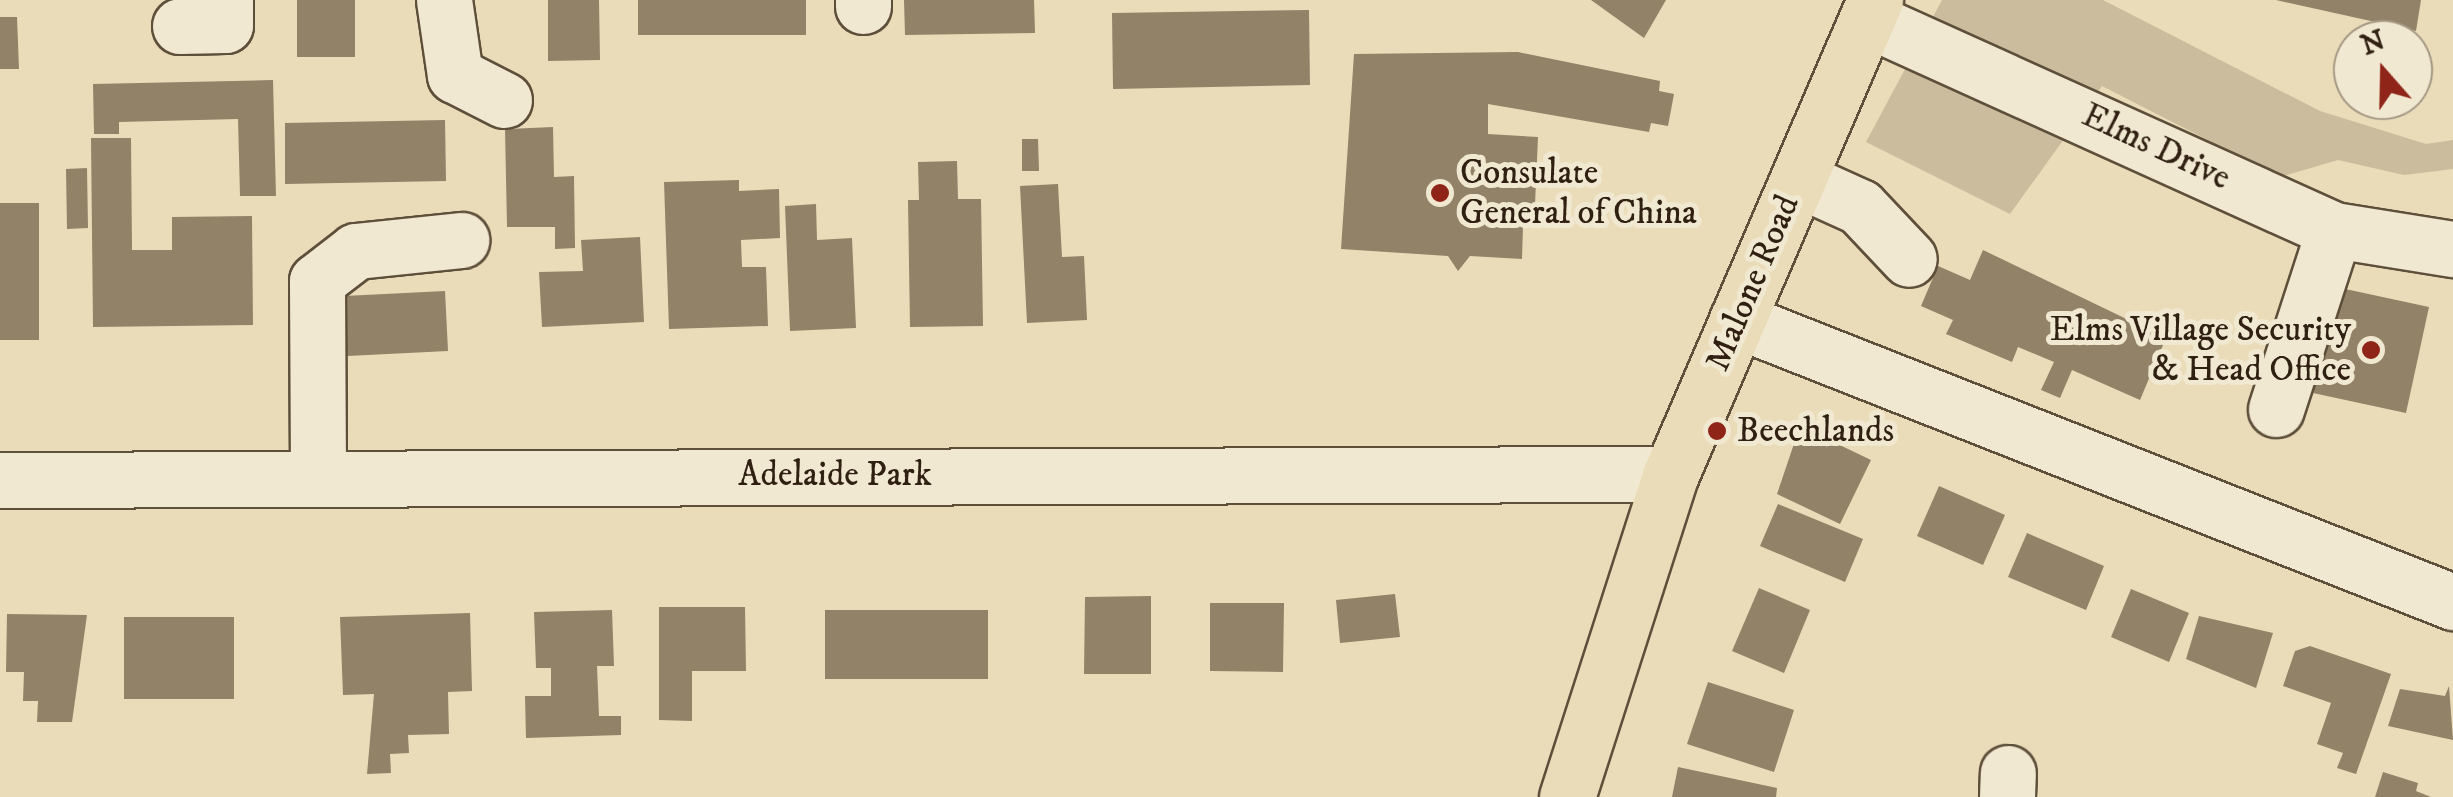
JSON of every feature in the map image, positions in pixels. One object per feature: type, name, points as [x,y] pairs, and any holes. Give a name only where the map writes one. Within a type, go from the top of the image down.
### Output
[{"type":"main road","name":"Malone Road","points":[[1568,797],[1671,474],[1871,9]]},
{"type":"street","points":[[444,0],[456,75],[504,100]]},
{"type":"street","name":"Elms Drive","points":[[1871,9],[2334,230],[2453,249]]},
{"type":"street","points":[[1798,179],[1860,207],[1908,258]]},
{"type":"street","points":[[2276,409],[2334,230]]},
{"type":"street","points":[[318,475],[317,281],[356,251],[462,240]]},
{"type":"street","points":[[1737,320],[2453,602]]},
{"type":"street","name":"Adelaide Park","points":[[0,480],[318,475],[1671,474]]},
{"type":"shaded area","points":[[1942,0],[2103,0],[2333,115],[2333,120],[2349,120],[2426,144],[2453,140],[2453,169],[2404,175],[2338,160],[2280,177],[2102,86],[2010,214],[1866,142]]},
{"type":"building","points":[[297,0],[355,0],[355,57],[297,57]]},
{"type":"building","points":[[548,0],[599,0],[600,60],[548,61]]},
{"type":"building","points":[[638,0],[806,0],[806,35],[638,35]]},
{"type":"building","points":[[904,0],[1034,0],[1035,33],[905,35]]},
{"type":"building","points":[[1591,0],[1666,0],[1644,38]]},
{"type":"building","points":[[2276,0],[2421,0],[2418,20],[2366,20]]},
{"type":"building","points":[[1309,10],[1310,85],[1113,89],[1112,13]]},
{"type":"building","points":[[0,17],[17,17],[19,69],[0,69]]},
{"type":"building","points":[[1518,52],[1660,81],[1659,91],[1674,94],[1668,126],[1651,123],[1649,132],[1488,104],[1488,134],[1538,137],[1534,227],[1523,226],[1522,259],[1470,256],[1458,271],[1448,256],[1341,249],[1354,54]]},
{"type":"building","points":[[273,80],[276,196],[240,196],[238,119],[119,122],[119,134],[94,134],[93,84]]},
{"type":"building","points":[[445,120],[446,181],[285,184],[285,123]]},
{"type":"building","points":[[553,127],[554,177],[574,176],[575,248],[555,249],[555,227],[507,227],[505,129]]},
{"type":"building","points":[[91,138],[131,138],[132,250],[172,250],[172,217],[252,216],[253,325],[93,327]]},
{"type":"building","points":[[1022,139],[1038,139],[1039,171],[1022,171]]},
{"type":"building","points":[[957,161],[958,199],[981,199],[983,326],[910,327],[908,200],[919,200],[918,162]]},
{"type":"building","points":[[87,168],[88,228],[67,229],[66,169]]},
{"type":"building","points":[[739,180],[739,191],[779,189],[780,238],[741,240],[742,267],[766,267],[768,326],[669,329],[664,182]]},
{"type":"building","points":[[1058,184],[1062,257],[1084,256],[1087,320],[1027,323],[1020,186]]},
{"type":"building","points":[[0,203],[39,203],[39,340],[0,340]]},
{"type":"building","points":[[816,204],[817,240],[852,238],[856,328],[790,331],[785,206]]},
{"type":"building","points":[[640,237],[644,322],[542,327],[539,272],[583,271],[581,240]]},
{"type":"building","points":[[1983,250],[2166,338],[2140,400],[2072,370],[2060,398],[2041,390],[2054,362],[2018,347],[2012,362],[1946,334],[1953,320],[1921,306],[1938,266],[1970,280]]},
{"type":"building","name":"Elms Village Security & Head Office","points":[[2336,287],[2429,307],[2406,413],[2313,393]]},
{"type":"building","points":[[445,291],[448,351],[327,357],[324,297]]},
{"type":"building","points":[[1800,426],[1871,460],[1840,524],[1777,494]]},
{"type":"building","points":[[1939,486],[2005,515],[1983,565],[1917,536]]},
{"type":"building","points":[[1778,504],[1863,539],[1845,582],[1760,546]]},
{"type":"building","points":[[2027,533],[2104,566],[2086,610],[2008,577]]},
{"type":"building","points":[[1759,588],[1810,610],[1784,673],[1732,651]]},
{"type":"building","points":[[2131,589],[2189,613],[2169,662],[2111,637]]},
{"type":"building","points":[[1395,594],[1400,637],[1340,643],[1336,600]]},
{"type":"building","points":[[1151,596],[1151,674],[1084,674],[1085,597]]},
{"type":"building","points":[[1210,603],[1284,603],[1283,672],[1210,671]]},
{"type":"building","points":[[659,607],[745,607],[746,671],[692,671],[692,721],[659,720]]},
{"type":"building","points":[[612,610],[614,666],[597,666],[599,716],[621,716],[621,735],[526,738],[525,696],[551,696],[551,668],[536,668],[534,612]]},
{"type":"building","points":[[825,610],[988,610],[988,679],[825,679]]},
{"type":"building","points":[[470,613],[472,691],[448,692],[449,734],[408,735],[409,753],[390,754],[391,773],[367,774],[374,694],[343,695],[340,617]]},
{"type":"building","points":[[7,614],[87,615],[72,722],[37,722],[38,701],[23,701],[24,672],[6,672]]},
{"type":"building","points":[[2199,616],[2273,633],[2256,688],[2186,659]]},
{"type":"building","points":[[124,617],[234,617],[234,699],[124,699]]},
{"type":"building","points":[[2310,646],[2391,674],[2356,774],[2337,768],[2343,753],[2317,744],[2331,703],[2283,686],[2295,651]]},
{"type":"building","points":[[1708,682],[1794,710],[1774,772],[1687,744]]},
{"type":"building","points":[[2449,686],[2453,740],[2388,726],[2400,689],[2445,696]]},
{"type":"building","points":[[1678,767],[1777,788],[1776,797],[1672,797]]},
{"type":"building","points":[[2383,772],[2418,783],[2416,791],[2431,797],[2375,797]]},
{"type":"place","name":"Consulate General of China","points":[[1440,193]]},
{"type":"place","name":"Elms Village Security & Head Office","points":[[2371,350]]},
{"type":"place","name":"Beechlands","points":[[1717,431]]}]
